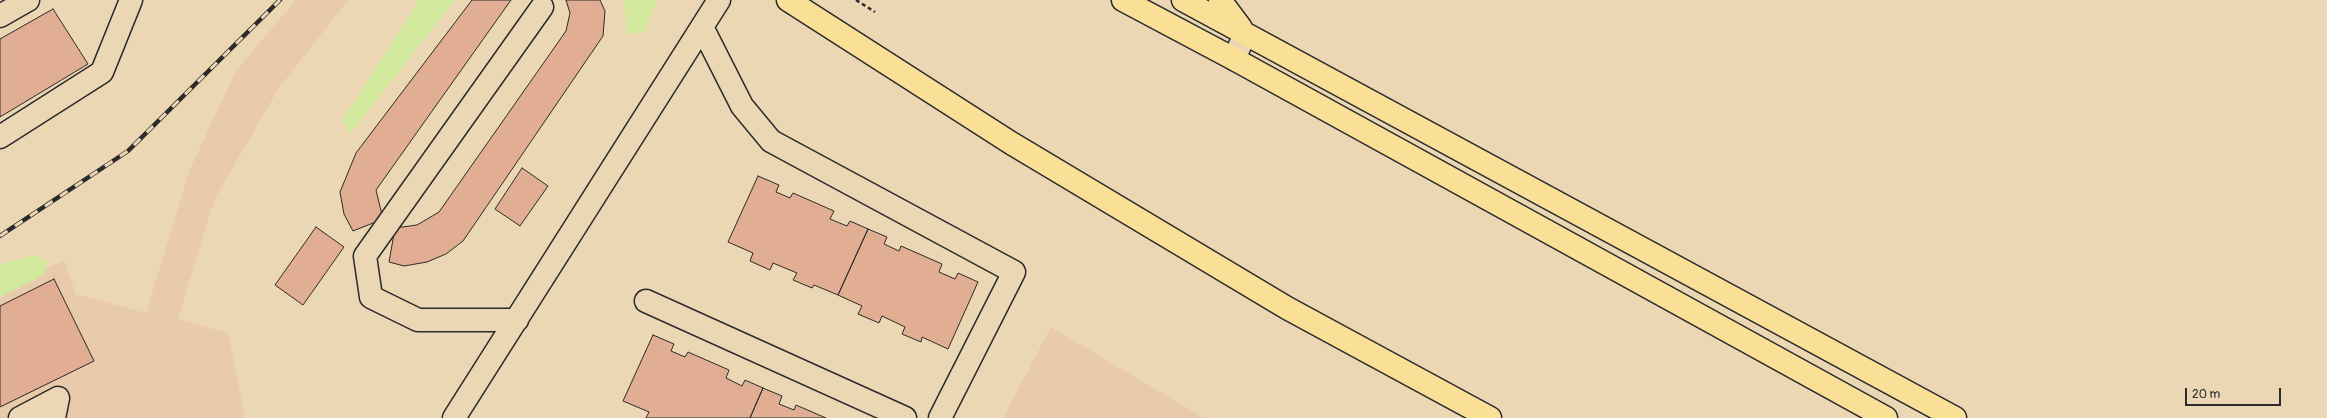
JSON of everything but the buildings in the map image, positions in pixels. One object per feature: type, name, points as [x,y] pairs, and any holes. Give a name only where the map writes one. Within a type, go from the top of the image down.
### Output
[{"type":"main road","points":[[788,0],[1024,151],[1287,308],[1490,418]]},
{"type":"main road","points":[[1123,0],[1234,58],[1886,418]]},
{"type":"main road","points":[[1183,0],[1954,418]]},
{"type":"main road","points":[[1220,0],[1245,34]]},
{"type":"street","points":[[0,16],[28,0]]},
{"type":"street","points":[[0,137],[102,72],[131,0]]},
{"type":"street","points":[[464,415],[518,320],[719,0]]},
{"type":"street","points":[[518,320],[418,320],[371,297],[365,256],[542,6]]},
{"type":"street","points":[[702,27],[742,106],[770,141],[1014,272],[940,418]]},
{"type":"street","points":[[1234,58],[1245,34]]},
{"type":"street","points":[[646,301],[905,418]]},
{"type":"street","points":[[20,418],[58,398],[54,418]]},
{"type":"path","points":[[856,0],[875,12]]},
{"type":"shaded area","points":[[296,0],[348,0],[279,88],[214,200],[178,319],[228,333],[245,418],[0,418],[0,291],[64,260],[76,294],[146,313],[190,169],[236,71]]},
{"type":"shaded area","points":[[1051,327],[1204,418],[1003,418]]},
{"type":"green space","points":[[419,0],[455,0],[351,133],[342,121]]},
{"type":"green space","points":[[624,0],[657,0],[645,31],[627,35]]},
{"type":"green space","points":[[35,255],[47,261],[44,275],[0,297],[0,264]]},
{"type":"railway","points":[[0,236],[128,151],[280,0]]}]
